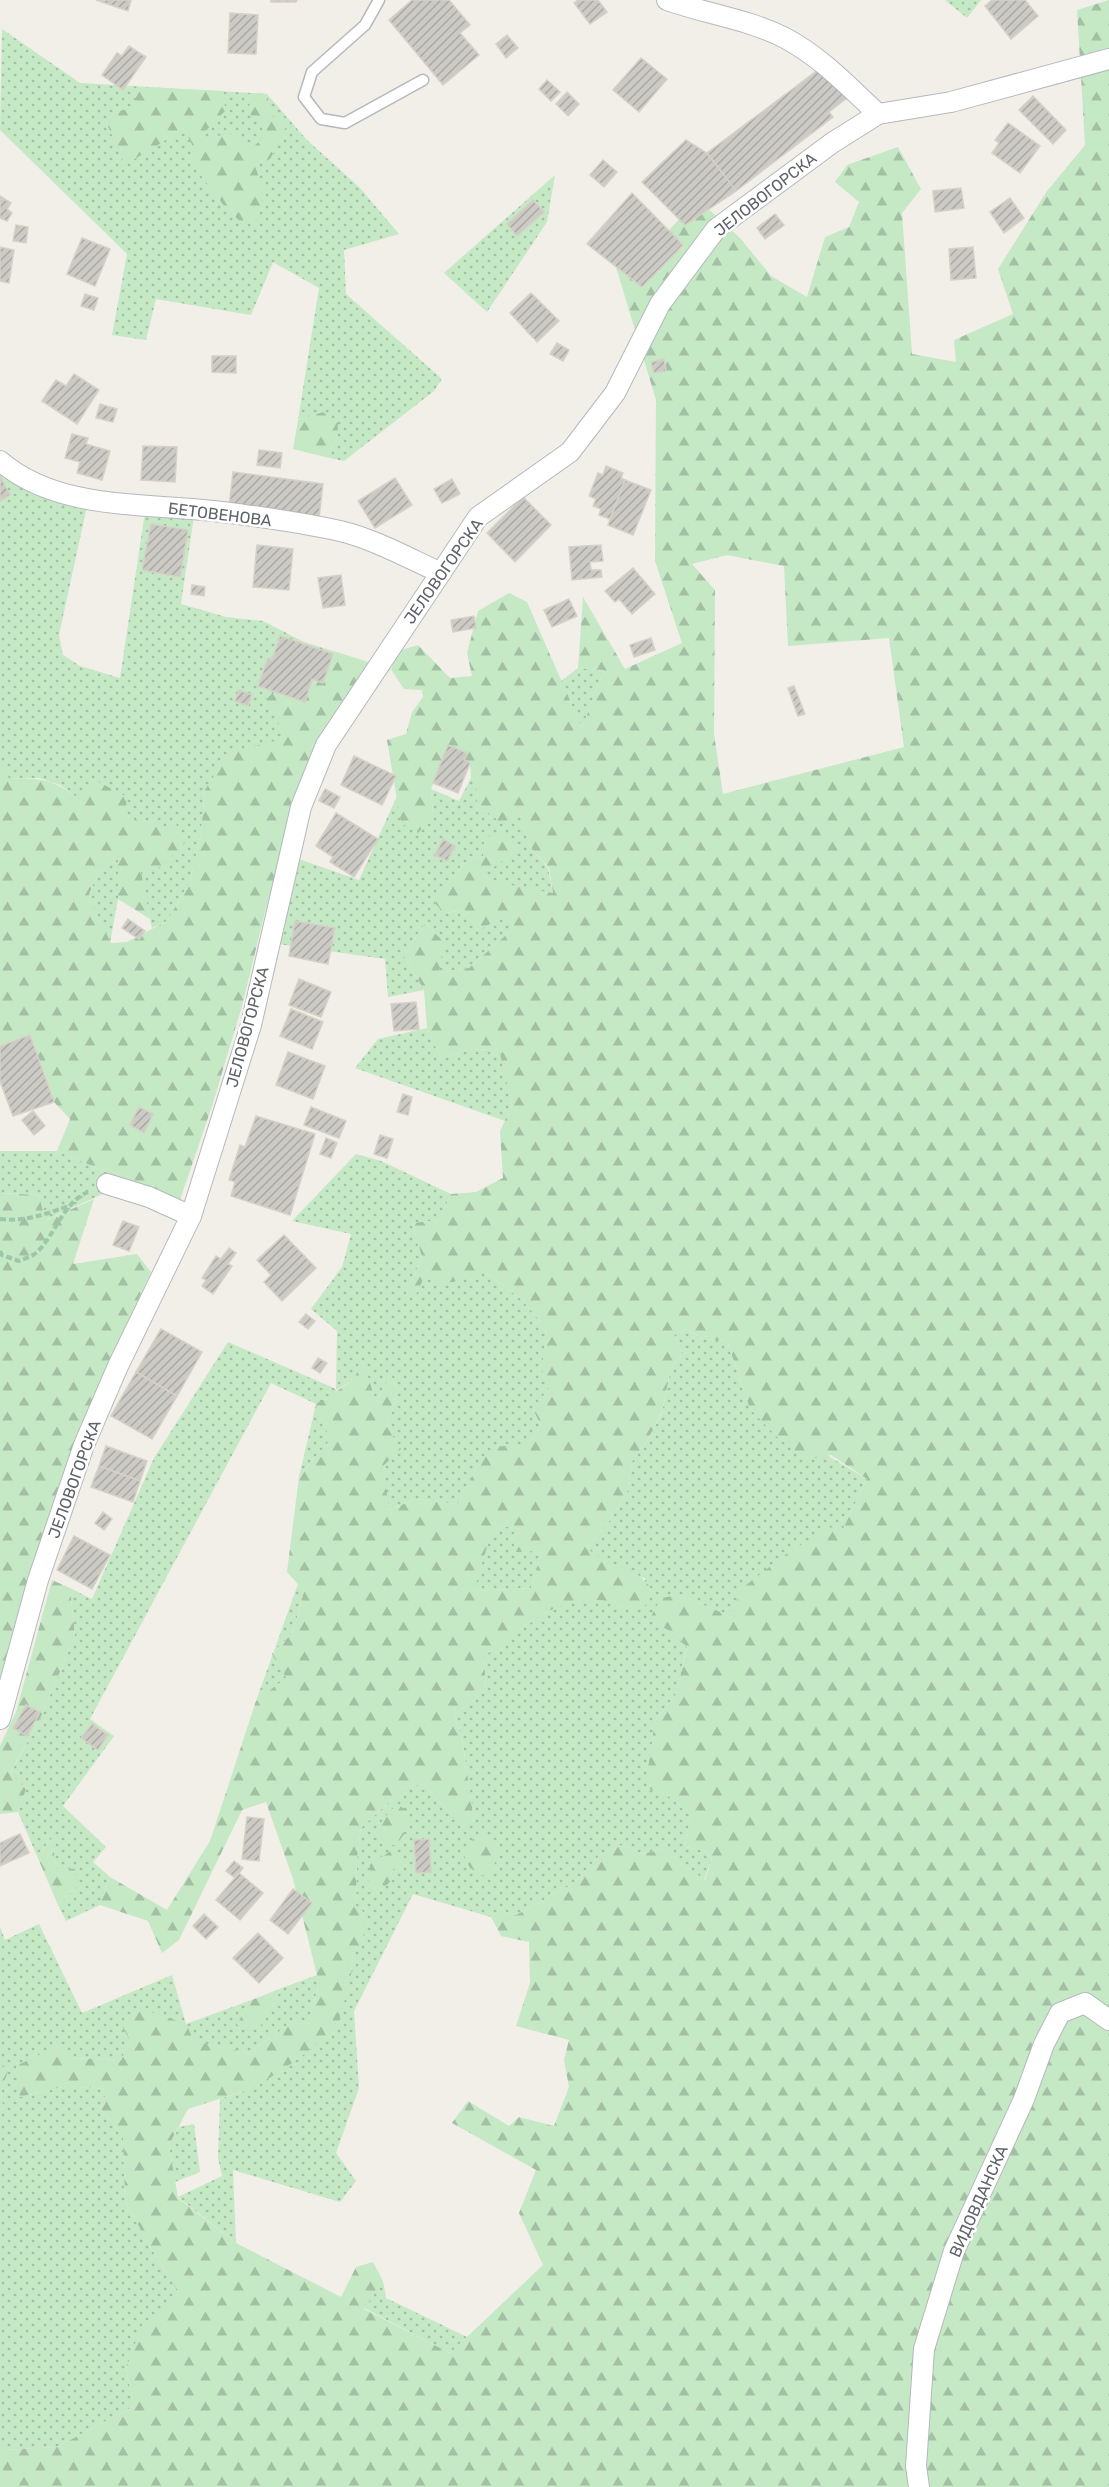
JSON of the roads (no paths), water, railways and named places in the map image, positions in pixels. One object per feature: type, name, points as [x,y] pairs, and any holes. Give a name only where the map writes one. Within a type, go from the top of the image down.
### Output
[{"type":"street","points":[[667,0],[753,25],[785,38],[817,57],[878,114]]},
{"type":"street","name":"ЈЕЛОВОГОРСКА","points":[[0,1719],[38,1580],[84,1445],[118,1366],[191,1216],[251,1025],[301,807],[326,745],[478,517],[570,452],[615,393],[660,304],[716,229],[832,143],[878,114],[951,102],[1109,59]]},
{"type":"street","name":"БЕТОВЕНОВА","points":[[0,461],[12,471],[39,485],[95,500],[215,511],[341,531],[441,573]]},
{"type":"street","points":[[107,1184],[149,1197],[191,1216]]},
{"type":"street","name":"ВИДОВДАНСКА","points":[[919,2487],[916,2466],[924,2349],[954,2251],[1024,2099],[1044,2044],[1060,2013],[1085,2003],[1109,2020]]},
{"type":"lane","points":[[379,0],[365,25],[312,72],[304,97],[321,119],[345,123],[423,80]]}]
